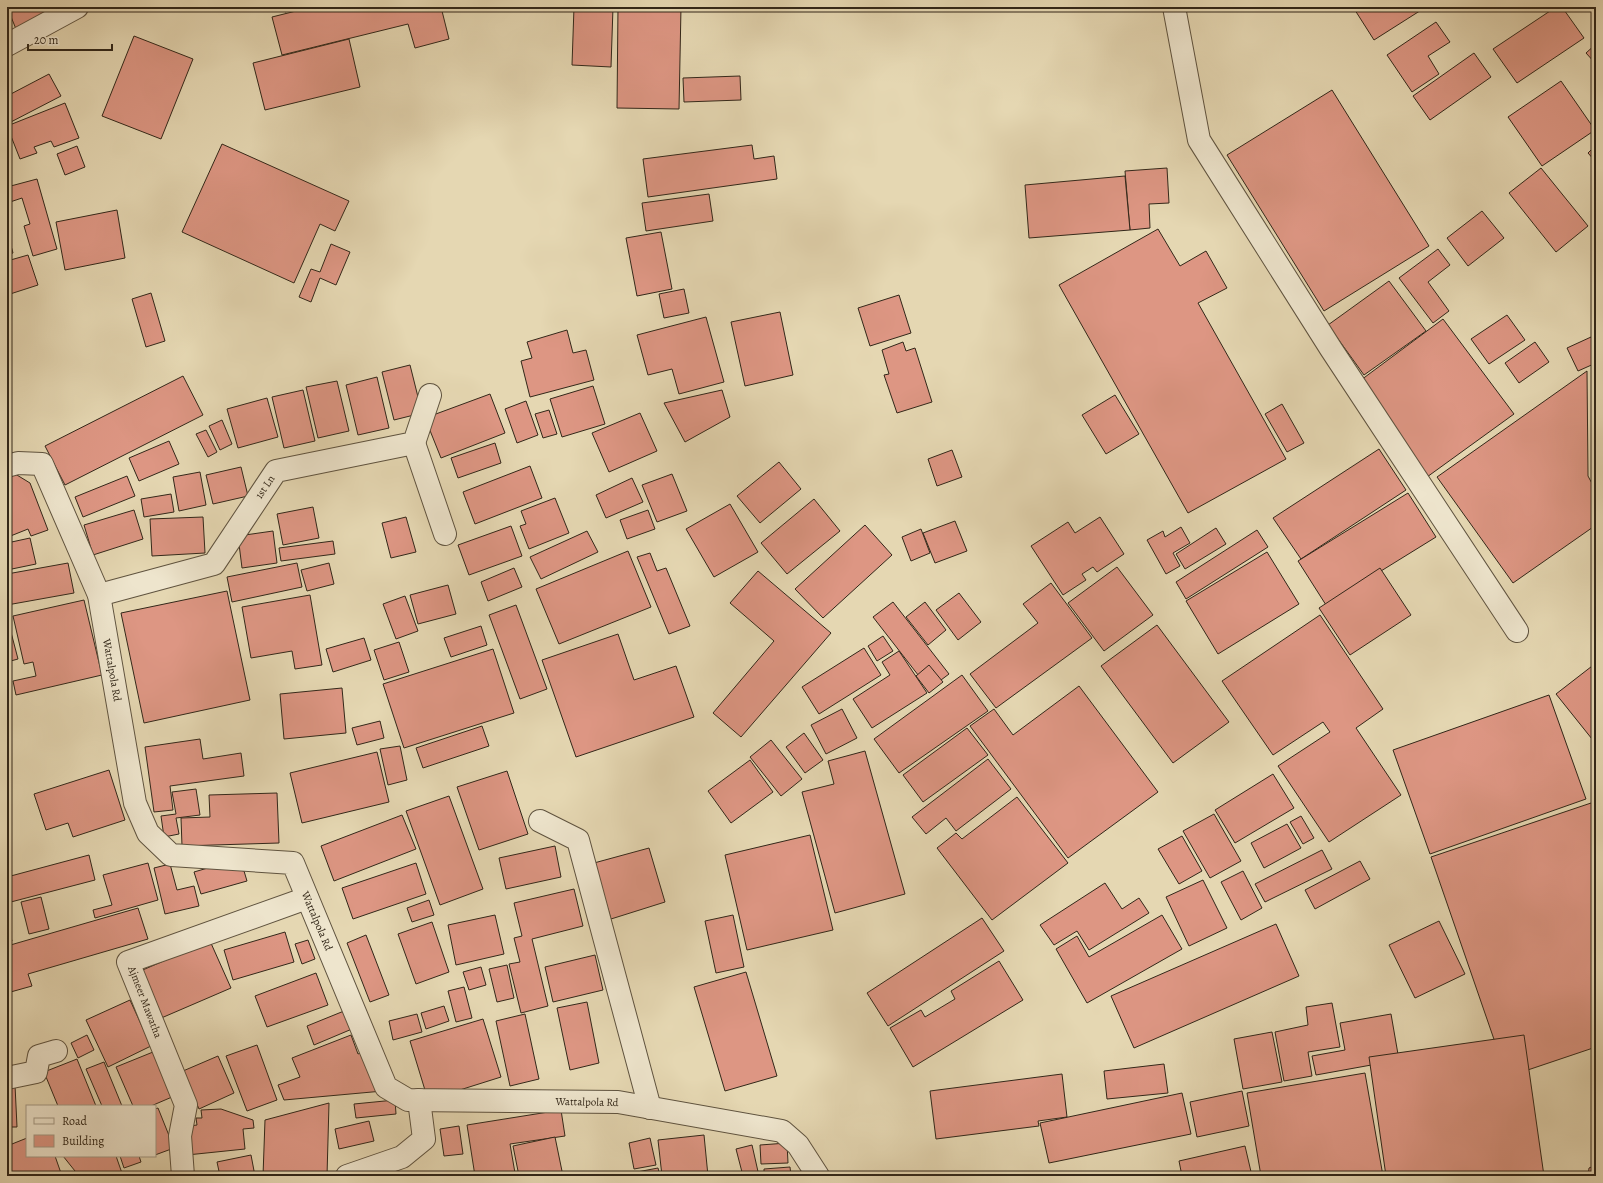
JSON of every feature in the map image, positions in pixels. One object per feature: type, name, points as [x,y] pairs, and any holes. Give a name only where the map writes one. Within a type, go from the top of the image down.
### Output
[{"type":"street","points":[[7,46],[77,7]]},
{"type":"street","points":[[1174,7],[1199,140],[1331,349],[1517,631]]},
{"type":"street","points":[[430,395],[414,443],[445,534]]},
{"type":"street","name":"1st Ln","points":[[99,595],[214,564],[276,471],[414,443]]},
{"type":"street","name":"Wattalpola Rd","points":[[7,466],[18,463],[42,464],[99,595],[135,803],[148,833],[171,855],[293,863],[386,1087],[408,1100],[618,1102],[782,1131],[798,1145],[818,1176]]},
{"type":"street","points":[[540,821],[578,840],[650,1108]]},
{"type":"street","name":"Ajmeer Mawatha","points":[[183,1176],[180,1136],[186,1105],[128,962],[307,898]]},
{"type":"street","points":[[7,1078],[36,1072],[39,1056],[56,1051]]},
{"type":"street","points":[[347,1176],[402,1157],[424,1139],[419,1100]]},
{"type":"building","points":[[7,7],[55,7],[16,29]]},
{"type":"building","points":[[283,7],[302,7],[285,12]]},
{"type":"building","points":[[312,7],[441,7],[449,39],[415,48],[408,24],[282,55],[272,17]]},
{"type":"building","points":[[574,7],[613,7],[611,67],[572,65]]},
{"type":"building","points":[[618,7],[681,7],[679,109],[617,108]]},
{"type":"building","points":[[1353,7],[1426,7],[1374,40]]},
{"type":"building","points":[[1556,7],[1562,7],[1584,38],[1517,83],[1493,49]]},
{"type":"building","points":[[1436,22],[1450,42],[1428,56],[1439,74],[1412,92],[1387,55]]},
{"type":"building","points":[[134,36],[193,59],[161,139],[102,116]]},
{"type":"building","points":[[349,39],[360,87],[265,110],[253,63]]},
{"type":"building","points":[[1596,44],[1596,64],[1586,53]]},
{"type":"building","points":[[1474,53],[1491,77],[1430,120],[1413,96]]},
{"type":"building","points":[[49,74],[61,96],[7,124],[7,96]]},
{"type":"building","points":[[740,76],[741,100],[684,102],[683,78]]},
{"type":"building","points":[[1561,81],[1595,130],[1542,166],[1508,117]]},
{"type":"building","points":[[1332,90],[1429,246],[1324,311],[1227,155]]},
{"type":"building","points":[[65,103],[79,138],[54,147],[51,141],[34,147],[37,153],[20,159],[7,126]]},
{"type":"building","points":[[222,144],[349,201],[335,231],[320,224],[294,283],[182,232]]},
{"type":"building","points":[[752,145],[754,159],[774,156],[777,179],[648,197],[643,159]]},
{"type":"building","points":[[1596,145],[1596,162],[1588,153]]},
{"type":"building","points":[[77,146],[85,167],[65,175],[57,154]]},
{"type":"building","points":[[1167,168],[1169,203],[1149,204],[1150,228],[1130,230],[1125,171]]},
{"type":"building","points":[[1541,168],[1588,226],[1556,252],[1509,193]]},
{"type":"building","points":[[1125,176],[1130,230],[1029,238],[1025,185]]},
{"type":"building","points":[[37,179],[57,249],[33,256],[24,226],[30,224],[22,198],[7,203],[7,187]]},
{"type":"building","points":[[709,194],[713,221],[646,231],[642,203]]},
{"type":"building","points":[[117,210],[125,258],[65,270],[56,222]]},
{"type":"building","points":[[1482,211],[1504,238],[1468,266],[1447,238]]},
{"type":"building","points":[[1158,229],[1180,266],[1206,251],[1227,288],[1198,303],[1286,459],[1188,513],[1059,285]]},
{"type":"building","points":[[7,231],[13,253],[7,255]]},
{"type":"building","points":[[661,232],[672,289],[637,296],[626,238]]},
{"type":"building","points":[[331,244],[350,252],[336,285],[320,278],[311,302],[299,297],[311,269],[320,272]]},
{"type":"building","points":[[1438,249],[1450,265],[1428,282],[1449,311],[1433,323],[1399,278]]},
{"type":"building","points":[[28,255],[38,285],[7,295],[7,261]]},
{"type":"building","points":[[1389,281],[1426,331],[1364,375],[1328,325]]},
{"type":"building","points":[[684,289],[689,313],[664,318],[659,294]]},
{"type":"building","points":[[151,293],[165,341],[146,347],[132,299]]},
{"type":"building","points":[[899,295],[911,333],[870,346],[858,308]]},
{"type":"building","points":[[780,312],[793,375],[745,386],[731,322]]},
{"type":"building","points":[[1507,315],[1525,340],[1489,364],[1471,339]]},
{"type":"building","points":[[706,317],[724,382],[679,394],[672,369],[648,375],[637,335]]},
{"type":"building","points":[[1443,319],[1514,414],[1427,477],[1357,383]]},
{"type":"building","points":[[567,330],[573,353],[586,350],[594,380],[530,397],[521,361],[532,358],[527,342]]},
{"type":"building","points":[[1591,337],[1596,348],[1596,363],[1578,371],[1567,348]]},
{"type":"building","points":[[903,342],[906,351],[915,348],[932,402],[897,413],[884,375],[889,374],[882,350]]},
{"type":"building","points":[[1535,342],[1549,362],[1519,383],[1505,363]]},
{"type":"building","points":[[410,365],[422,413],[394,420],[382,372]]},
{"type":"building","points":[[1587,371],[1588,476],[1596,491],[1596,525],[1513,583],[1437,477]]},
{"type":"building","points":[[183,376],[203,415],[65,485],[45,446]]},
{"type":"building","points":[[377,377],[389,428],[358,435],[346,385]]},
{"type":"building","points":[[337,381],[349,431],[318,438],[306,387]]},
{"type":"building","points":[[593,386],[605,424],[562,437],[550,399]]},
{"type":"building","points":[[303,390],[315,441],[284,448],[272,397]]},
{"type":"building","points":[[722,390],[730,417],[685,442],[664,403]]},
{"type":"building","points":[[490,394],[505,433],[441,458],[425,418]]},
{"type":"building","points":[[1115,395],[1139,434],[1106,454],[1082,415]]},
{"type":"building","points":[[267,398],[278,437],[238,448],[227,409]]},
{"type":"building","points":[[526,401],[538,435],[517,443],[505,409]]},
{"type":"building","points":[[1282,404],[1304,443],[1287,452],[1265,414]]},
{"type":"building","points":[[549,410],[557,434],[543,438],[535,414]]},
{"type":"building","points":[[640,413],[657,451],[609,472],[592,433]]},
{"type":"building","points":[[222,420],[232,444],[220,450],[209,426]]},
{"type":"building","points":[[206,430],[217,452],[208,457],[196,434]]},
{"type":"building","points":[[169,441],[179,464],[139,481],[129,458]]},
{"type":"building","points":[[495,443],[501,463],[458,478],[451,458]]},
{"type":"building","points":[[1379,449],[1406,490],[1301,559],[1273,518]]},
{"type":"building","points":[[952,450],[962,477],[937,486],[928,459]]},
{"type":"building","points":[[779,462],[801,489],[760,523],[737,496]]},
{"type":"building","points":[[530,466],[542,498],[475,524],[463,492]]},
{"type":"building","points":[[241,467],[248,496],[213,504],[206,475]]},
{"type":"building","points":[[12,472],[30,483],[48,530],[31,536],[28,529],[8,537],[7,474]]},
{"type":"building","points":[[200,472],[206,505],[179,511],[173,477]]},
{"type":"building","points":[[672,474],[687,511],[657,522],[642,485]]},
{"type":"building","points":[[127,476],[135,496],[83,517],[75,497]]},
{"type":"building","points":[[632,478],[643,502],[606,518],[596,495]]},
{"type":"building","points":[[1408,493],[1436,537],[1326,605],[1298,561]]},
{"type":"building","points":[[171,494],[174,512],[144,517],[141,499]]},
{"type":"building","points":[[555,498],[569,533],[529,549],[520,526],[526,524],[521,511]]},
{"type":"building","points":[[814,499],[840,531],[787,574],[761,543]]},
{"type":"building","points":[[730,504],[758,552],[714,577],[686,529]]},
{"type":"building","points":[[313,507],[319,538],[283,545],[277,514]]},
{"type":"building","points":[[134,510],[143,539],[93,555],[84,525]]},
{"type":"building","points":[[648,510],[655,529],[627,539],[620,520]]},
{"type":"building","points":[[203,517],[205,553],[152,556],[150,519]]},
{"type":"building","points":[[406,517],[416,552],[391,558],[382,523]]},
{"type":"building","points":[[1100,517],[1124,554],[1097,572],[1093,567],[1082,574],[1086,580],[1063,595],[1031,546],[1068,522],[1075,533]]},
{"type":"building","points":[[955,521],[967,551],[935,563],[923,533]]},
{"type":"building","points":[[865,525],[892,555],[823,618],[795,589]]},
{"type":"building","points":[[511,526],[522,556],[469,575],[458,545]]},
{"type":"building","points":[[1181,527],[1190,543],[1173,553],[1180,566],[1166,574],[1147,540],[1163,531],[1165,537]]},
{"type":"building","points":[[1216,528],[1226,544],[1185,569],[1176,554]]},
{"type":"building","points":[[921,529],[930,553],[911,561],[902,537]]},
{"type":"building","points":[[1257,530],[1268,547],[1186,599],[1176,582]]},
{"type":"building","points":[[273,531],[277,563],[242,568],[238,536]]},
{"type":"building","points":[[587,531],[598,552],[541,579],[530,557]]},
{"type":"building","points":[[30,538],[36,564],[7,570],[7,543]]},
{"type":"building","points":[[333,541],[335,554],[281,561],[279,548]]},
{"type":"building","points":[[628,551],[651,607],[559,644],[536,589]]},
{"type":"building","points":[[1267,552],[1299,604],[1218,654],[1186,601]]},
{"type":"building","points":[[650,553],[657,571],[666,568],[690,626],[669,634],[637,557]]},
{"type":"building","points":[[68,563],[74,593],[7,605],[7,574]]},
{"type":"building","points":[[297,563],[302,587],[232,602],[227,577]]},
{"type":"building","points":[[329,563],[334,584],[307,591],[301,570]]},
{"type":"building","points":[[1117,567],[1153,615],[1104,651],[1068,603]]},
{"type":"building","points":[[514,568],[522,587],[488,601],[481,582]]},
{"type":"building","points":[[1380,568],[1411,615],[1350,655],[1319,608]]},
{"type":"building","points":[[758,571],[831,633],[741,737],[713,713],[774,641],[730,603]]},
{"type":"building","points":[[1051,583],[1092,638],[996,708],[970,674],[1038,623],[1023,604]]},
{"type":"building","points":[[448,585],[456,614],[418,624],[410,595]]},
{"type":"building","points":[[227,591],[250,700],[144,723],[121,613]]},
{"type":"building","points":[[959,593],[981,622],[958,640],[936,610]]},
{"type":"building","points":[[310,595],[322,665],[295,669],[292,651],[251,658],[242,607]]},
{"type":"building","points":[[405,596],[418,631],[396,639],[383,604]]},
{"type":"building","points":[[84,600],[102,675],[16,695],[13,681],[36,676],[33,662],[24,664],[13,616]]},
{"type":"building","points":[[893,602],[949,674],[929,689],[873,617]]},
{"type":"building","points":[[925,602],[946,630],[928,645],[906,617]]},
{"type":"building","points":[[516,605],[547,689],[520,699],[489,615]]},
{"type":"building","points":[[1320,615],[1383,709],[1356,728],[1401,795],[1329,842],[1278,766],[1330,732],[1323,722],[1273,755],[1222,681]]},
{"type":"building","points":[[7,617],[18,659],[7,662]]},
{"type":"building","points":[[1157,625],[1229,722],[1173,763],[1101,666]]},
{"type":"building","points":[[481,626],[487,645],[451,657],[444,638]]},
{"type":"building","points":[[618,634],[634,680],[676,666],[694,717],[576,757],[542,660]]},
{"type":"building","points":[[883,636],[893,651],[877,661],[868,646]]},
{"type":"building","points":[[364,638],[371,660],[333,672],[326,649]]},
{"type":"building","points":[[399,642],[409,672],[384,680],[374,650]]},
{"type":"building","points":[[864,648],[881,675],[819,714],[802,687]]},
{"type":"building","points":[[493,649],[514,713],[404,748],[383,684]]},
{"type":"building","points":[[899,651],[927,693],[872,728],[853,699],[890,675],[882,662]]},
{"type":"building","points":[[1596,663],[1596,744],[1556,694]]},
{"type":"building","points":[[929,665],[943,682],[929,693],[916,676]]},
{"type":"building","points":[[962,675],[988,711],[899,773],[874,739]]},
{"type":"building","points":[[1079,686],[1158,792],[1068,858],[970,726],[994,709],[1013,735]]},
{"type":"building","points":[[342,688],[346,733],[284,739],[280,694]]},
{"type":"building","points":[[1549,695],[1586,799],[1430,854],[1393,750]]},
{"type":"building","points":[[842,709],[857,738],[826,754],[811,725]]},
{"type":"building","points":[[380,721],[384,738],[357,745],[352,728]]},
{"type":"building","points":[[482,726],[489,746],[423,768],[416,748]]},
{"type":"building","points":[[967,728],[988,755],[923,802],[903,775]]},
{"type":"building","points":[[804,733],[823,760],[805,773],[786,747]]},
{"type":"building","points":[[200,739],[203,759],[241,753],[244,776],[170,786],[173,810],[154,812],[145,747]]},
{"type":"building","points":[[771,740],[802,779],[781,796],[750,757]]},
{"type":"building","points":[[400,746],[407,780],[388,785],[380,749]]},
{"type":"building","points":[[865,751],[905,894],[835,913],[802,792],[834,784],[828,761]]},
{"type":"building","points":[[377,752],[389,802],[302,823],[290,773]]},
{"type":"building","points":[[988,759],[1011,789],[956,831],[946,818],[926,834],[912,817]]},
{"type":"building","points":[[750,760],[773,792],[731,823],[708,791]]},
{"type":"building","points":[[109,770],[125,820],[73,837],[68,823],[46,830],[34,794]]},
{"type":"building","points":[[507,771],[528,834],[479,850],[457,787]]},
{"type":"building","points":[[1273,774],[1294,808],[1235,843],[1215,810]]},
{"type":"building","points":[[196,789],[200,815],[176,818],[179,834],[164,837],[161,816],[176,814],[172,792]]},
{"type":"building","points":[[277,793],[279,843],[182,846],[181,818],[210,817],[209,795]]},
{"type":"building","points":[[449,796],[483,889],[440,905],[406,811]]},
{"type":"building","points":[[1017,797],[1068,863],[992,920],[937,848],[956,833],[962,839]]},
{"type":"building","points":[[1596,797],[1596,1047],[1507,1077],[1431,857],[1594,802],[1592,798]]},
{"type":"building","points":[[1214,814],[1241,861],[1210,878],[1183,831]]},
{"type":"building","points":[[402,815],[416,849],[334,881],[321,846]]},
{"type":"building","points":[[1301,816],[1314,838],[1303,844],[1290,822]]},
{"type":"building","points":[[1287,824],[1301,848],[1264,868],[1251,843]]},
{"type":"building","points":[[810,835],[833,930],[747,950],[725,855]]},
{"type":"building","points":[[1182,836],[1202,871],[1179,884],[1158,849]]},
{"type":"building","points":[[555,846],[561,877],[506,889],[499,858]]},
{"type":"building","points":[[649,848],[665,902],[611,919],[594,863]]},
{"type":"building","points":[[1322,850],[1332,869],[1265,902],[1255,884]]},
{"type":"building","points":[[89,855],[95,880],[7,903],[7,877]]},
{"type":"building","points":[[1360,861],[1370,879],[1315,909],[1305,890]]},
{"type":"building","points":[[148,863],[158,900],[95,918],[93,910],[112,905],[103,875]]},
{"type":"building","points":[[416,863],[426,894],[353,919],[342,888]]},
{"type":"building","points":[[170,864],[177,890],[194,886],[199,906],[165,914],[154,868]]},
{"type":"building","points":[[218,865],[244,871],[247,881],[201,894],[194,872]]},
{"type":"building","points":[[1243,871],[1262,908],[1241,920],[1221,882]]},
{"type":"building","points":[[1203,880],[1227,928],[1189,946],[1166,897]]},
{"type":"building","points":[[1105,883],[1122,909],[1139,898],[1149,913],[1089,950],[1077,931],[1054,945],[1040,925]]},
{"type":"building","points":[[574,889],[583,926],[532,939],[548,1006],[521,1013],[509,964],[520,962],[514,938],[522,936],[514,903]]},
{"type":"building","points":[[41,897],[49,929],[29,934],[21,902]]},
{"type":"building","points":[[429,900],[434,915],[412,922],[407,908]]},
{"type":"building","points":[[138,908],[148,939],[28,974],[32,986],[7,993],[7,946]]},
{"type":"building","points":[[495,915],[504,954],[456,965],[448,925]]},
{"type":"building","points":[[733,915],[744,967],[716,973],[705,921]]},
{"type":"building","points":[[1162,915],[1182,949],[1087,1003],[1056,949],[1077,936],[1089,957]]},
{"type":"building","points":[[982,918],[1004,951],[888,1026],[867,993]]},
{"type":"building","points":[[1439,921],[1465,974],[1415,998],[1389,945]]},
{"type":"building","points":[[432,922],[449,972],[416,984],[398,934]]},
{"type":"building","points":[[7,923],[12,941],[7,943]]},
{"type":"building","points":[[1276,924],[1299,976],[1134,1048],[1111,996]]},
{"type":"building","points":[[285,932],[294,962],[233,980],[224,950]]},
{"type":"building","points":[[366,935],[389,995],[370,1002],[347,943]]},
{"type":"building","points":[[308,940],[315,959],[302,964],[295,944]]},
{"type":"building","points":[[210,941],[231,988],[159,1019],[138,972]]},
{"type":"building","points":[[595,955],[603,990],[553,1002],[545,967]]},
{"type":"building","points":[[999,961],[1023,1000],[913,1067],[890,1028],[921,1010],[925,1017],[955,999],[951,991]]},
{"type":"building","points":[[507,965],[514,998],[497,1002],[489,969]]},
{"type":"building","points":[[481,967],[486,985],[469,990],[463,972]]},
{"type":"building","points":[[746,972],[777,1076],[725,1091],[694,987]]},
{"type":"building","points":[[316,973],[328,1005],[267,1027],[255,996]]},
{"type":"building","points":[[464,987],[472,1018],[456,1022],[448,991]]},
{"type":"building","points":[[130,1000],[151,1046],[108,1067],[86,1020]]},
{"type":"building","points":[[587,1002],[599,1063],[570,1070],[557,1008]]},
{"type":"building","points":[[1332,1003],[1340,1047],[1308,1052],[1312,1076],[1284,1081],[1275,1032],[1308,1025],[1306,1007]]},
{"type":"building","points":[[444,1006],[449,1021],[426,1029],[421,1013]]},
{"type":"building","points":[[344,1011],[352,1029],[314,1045],[307,1026]]},
{"type":"building","points":[[417,1014],[422,1032],[393,1040],[389,1021]]},
{"type":"building","points":[[525,1014],[539,1079],[510,1086],[496,1021]]},
{"type":"building","points":[[1391,1014],[1399,1060],[1316,1075],[1312,1056],[1345,1050],[1340,1023]]},
{"type":"building","points":[[483,1019],[501,1077],[428,1100],[410,1041]]},
{"type":"building","points":[[1272,1032],[1282,1082],[1243,1089],[1234,1039]]},
{"type":"building","points":[[87,1035],[94,1050],[78,1058],[71,1043]]},
{"type":"building","points":[[351,1035],[358,1054],[366,1051],[383,1091],[284,1100],[278,1085],[300,1077],[292,1058]]},
{"type":"building","points":[[1524,1035],[1544,1176],[1386,1176],[1369,1057]]},
{"type":"building","points":[[257,1045],[277,1100],[247,1111],[226,1056]]},
{"type":"building","points":[[153,1052],[172,1097],[153,1105],[133,1105],[116,1067]]},
{"type":"building","points":[[218,1056],[234,1093],[199,1109],[183,1071]]},
{"type":"building","points":[[77,1059],[96,1105],[58,1105],[44,1072]]},
{"type":"building","points":[[104,1062],[122,1105],[102,1105],[86,1069]]},
{"type":"building","points":[[1164,1064],[1168,1093],[1107,1099],[1104,1071]]},
{"type":"building","points":[[1365,1073],[1383,1176],[1261,1176],[1247,1093]]},
{"type":"building","points":[[1062,1074],[1067,1117],[1038,1121],[1039,1126],[936,1139],[930,1091]]},
{"type":"building","points":[[7,1085],[15,1085],[17,1127],[7,1127]]},
{"type":"building","points":[[1242,1091],[1249,1126],[1197,1137],[1190,1102]]},
{"type":"building","points":[[1182,1093],[1191,1134],[1049,1163],[1040,1123]]},
{"type":"building","points":[[395,1100],[396,1114],[356,1118],[354,1104]]},
{"type":"building","points":[[329,1103],[327,1176],[263,1176],[265,1120]]},
{"type":"building","points":[[158,1108],[174,1148],[156,1155],[156,1109]]},
{"type":"building","points":[[221,1109],[253,1120],[254,1128],[243,1129],[245,1149],[187,1155],[190,1126],[197,1125],[196,1118],[202,1118],[201,1110]]},
{"type":"building","points":[[561,1110],[565,1136],[510,1144],[515,1173],[495,1176],[475,1176],[467,1125]]},
{"type":"building","points":[[369,1121],[374,1141],[339,1149],[335,1129]]},
{"type":"building","points":[[459,1126],[463,1154],[444,1156],[440,1129]]},
{"type":"building","points":[[704,1135],[708,1176],[662,1176],[658,1140]]},
{"type":"building","points":[[555,1137],[563,1176],[519,1176],[513,1146]]},
{"type":"building","points":[[26,1138],[26,1157],[55,1157],[62,1176],[7,1176],[7,1146]]},
{"type":"building","points":[[650,1138],[656,1165],[634,1169],[629,1143]]},
{"type":"building","points":[[787,1143],[788,1163],[761,1164],[760,1145]]},
{"type":"building","points":[[752,1145],[759,1176],[743,1176],[736,1149]]},
{"type":"building","points":[[1245,1146],[1252,1176],[1182,1176],[1179,1161]]},
{"type":"building","points":[[251,1155],[255,1176],[220,1176],[217,1162]]},
{"type":"building","points":[[64,1157],[116,1157],[123,1176],[79,1176]]},
{"type":"building","points":[[120,1157],[139,1157],[141,1162],[124,1168]]},
{"type":"building","points":[[1596,1165],[1596,1176],[1588,1176],[1589,1168]]},
{"type":"building","points":[[790,1167],[791,1176],[764,1176],[764,1169]]},
{"type":"building","points":[[658,1168],[660,1176],[638,1176],[637,1172]]}]
